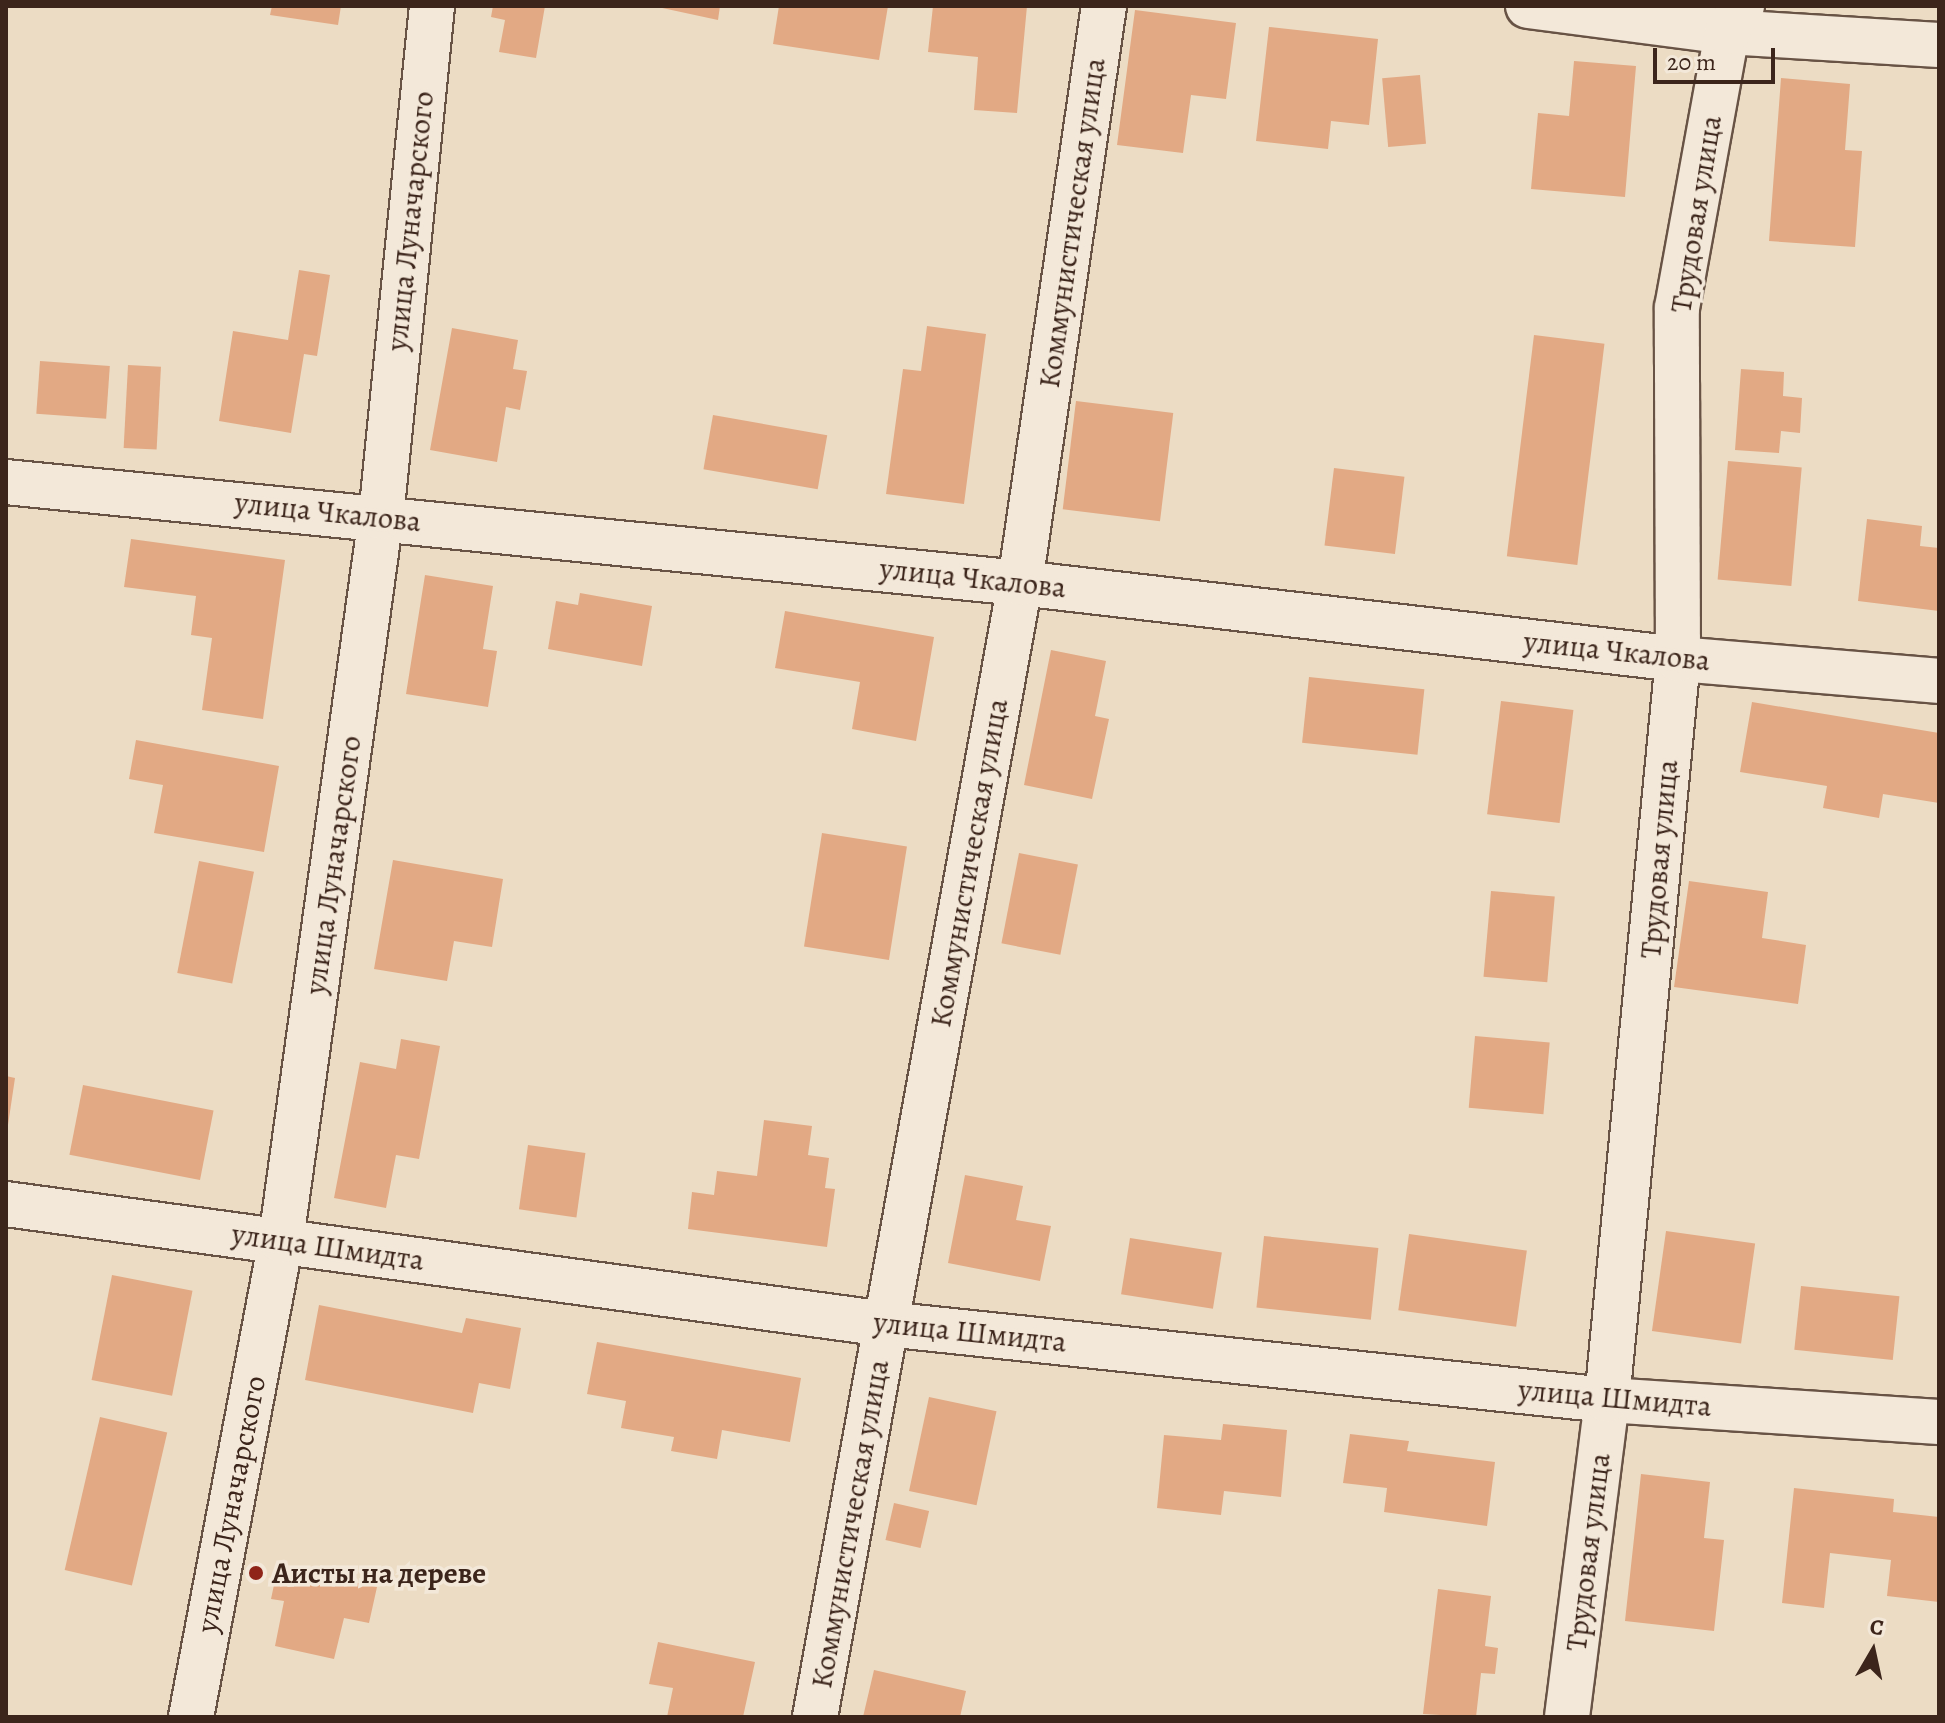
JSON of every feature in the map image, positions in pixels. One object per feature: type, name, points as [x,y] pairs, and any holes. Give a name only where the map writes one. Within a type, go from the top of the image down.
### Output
[{"type":"street","name":"улица Луначарского","points":[[191,1717],[281,1240],[381,517],[432,6]]},
{"type":"street","name":"Коммунистическая улица","points":[[815,1717],[1020,583],[1104,6]]},
{"type":"street","points":[[1528,6],[1735,19],[1939,45]]},
{"type":"street","name":"Трудовая улица","points":[[1567,1717],[1607,1400],[1678,659],[1677,308],[1735,19]]},
{"type":"street","name":"улица Чкалова","points":[[6,482],[1020,583],[1678,659],[1939,681]]},
{"type":"street","name":"улица Шмидта","points":[[6,1204],[886,1324],[1607,1400],[1939,1422]]},
{"type":"building","points":[[272,6],[341,6],[338,25],[270,15]]},
{"type":"building","points":[[493,6],[545,6],[536,58],[499,52],[505,20],[491,17]]},
{"type":"building","points":[[653,6],[720,6],[718,20]]},
{"type":"building","points":[[779,6],[888,6],[879,60],[773,44]]},
{"type":"building","points":[[933,6],[1027,6],[1017,113],[974,110],[978,57],[928,52]]},
{"type":"building","points":[[1135,10],[1236,23],[1226,99],[1191,95],[1183,153],[1117,145]]},
{"type":"building","points":[[1269,27],[1378,39],[1369,125],[1331,121],[1328,149],[1256,141]]},
{"type":"building","points":[[1574,61],[1636,66],[1625,197],[1531,189],[1538,113],[1569,116]]},
{"type":"building","points":[[1420,75],[1426,144],[1388,147],[1382,78]]},
{"type":"building","points":[[1781,78],[1850,84],[1845,150],[1862,151],[1855,247],[1769,241]]},
{"type":"building","points":[[299,270],[330,275],[317,356],[304,354],[291,433],[219,421],[233,331],[288,340]]},
{"type":"building","points":[[927,326],[986,334],[964,504],[886,494],[903,369],[921,371]]},
{"type":"building","points":[[452,328],[518,340],[513,369],[527,371],[520,410],[506,407],[497,462],[430,450]]},
{"type":"building","points":[[1534,335],[1604,344],[1577,565],[1507,556]]},
{"type":"building","points":[[40,361],[110,366],[106,419],[36,414]]},
{"type":"building","points":[[128,365],[161,367],[157,450],[124,448]]},
{"type":"building","points":[[1741,369],[1784,372],[1783,396],[1802,398],[1800,433],[1781,431],[1779,453],[1735,450]]},
{"type":"building","points":[[1076,401],[1173,413],[1160,521],[1063,509]]},
{"type":"building","points":[[713,415],[827,435],[818,489],[703,469]]},
{"type":"building","points":[[1728,461],[1802,467],[1791,586],[1718,580]]},
{"type":"building","points":[[1334,468],[1404,477],[1395,554],[1324,545]]},
{"type":"building","points":[[1867,519],[1922,526],[1920,546],[1939,548],[1939,611],[1858,601]]},
{"type":"building","points":[[131,539],[285,560],[263,719],[202,710],[212,638],[191,635],[196,596],[124,587]]},
{"type":"building","points":[[425,575],[493,586],[483,649],[497,651],[488,707],[406,694]]},
{"type":"building","points":[[580,593],[652,606],[642,666],[548,649],[556,601],[578,605]]},
{"type":"building","points":[[785,611],[934,637],[916,741],[852,729],[860,682],[775,668]]},
{"type":"building","points":[[1051,650],[1106,661],[1095,716],[1109,719],[1092,799],[1024,785]]},
{"type":"building","points":[[1309,677],[1424,689],[1417,755],[1302,743]]},
{"type":"building","points":[[1501,701],[1573,710],[1560,823],[1487,814]]},
{"type":"building","points":[[1752,702],[1939,733],[1939,803],[1883,794],[1879,818],[1823,808],[1827,786],[1740,772]]},
{"type":"building","points":[[136,740],[279,766],[264,852],[154,833],[163,785],[129,779]]},
{"type":"building","points":[[822,833],[907,846],[889,960],[804,947]]},
{"type":"building","points":[[1019,853],[1078,864],[1060,955],[1001,943]]},
{"type":"building","points":[[393,860],[503,879],[492,947],[454,941],[447,981],[374,969]]},
{"type":"building","points":[[199,861],[254,872],[232,984],[177,973]]},
{"type":"building","points":[[1689,881],[1768,892],[1762,938],[1806,945],[1798,1004],[1674,987]]},
{"type":"building","points":[[1491,891],[1555,897],[1547,982],[1484,977]]},
{"type":"building","points":[[1475,1036],[1550,1043],[1543,1114],[1469,1108]]},
{"type":"building","points":[[401,1039],[440,1046],[419,1159],[396,1155],[386,1208],[334,1198],[360,1062],[396,1069]]},
{"type":"building","points":[[6,1076],[15,1078],[8,1125],[6,1125]]},
{"type":"building","points":[[83,1085],[214,1110],[200,1180],[69,1155]]},
{"type":"building","points":[[764,1120],[812,1126],[808,1155],[829,1158],[825,1188],[835,1189],[827,1247],[688,1229],[692,1192],[714,1195],[717,1171],[757,1176]]},
{"type":"building","points":[[528,1145],[585,1153],[576,1217],[519,1209]]},
{"type":"building","points":[[965,1175],[1023,1186],[1016,1220],[1051,1226],[1040,1281],[948,1263]]},
{"type":"building","points":[[1666,1231],[1755,1244],[1741,1344],[1652,1331]]},
{"type":"building","points":[[1409,1234],[1527,1251],[1516,1327],[1398,1310]]},
{"type":"building","points":[[1264,1236],[1378,1248],[1371,1320],[1256,1308]]},
{"type":"building","points":[[1130,1238],[1222,1253],[1213,1309],[1121,1294]]},
{"type":"building","points":[[112,1275],[192,1291],[172,1396],[92,1380]]},
{"type":"building","points":[[1801,1286],[1899,1296],[1893,1360],[1794,1350]]},
{"type":"building","points":[[319,1305],[462,1333],[466,1318],[521,1328],[510,1389],[479,1383],[473,1413],[305,1380]]},
{"type":"building","points":[[597,1342],[801,1378],[790,1442],[722,1430],[717,1459],[671,1451],[674,1437],[621,1428],[626,1401],[587,1394]]},
{"type":"building","points":[[929,1397],[996,1411],[977,1505],[909,1491]]},
{"type":"building","points":[[100,1417],[167,1433],[132,1585],[65,1570]]},
{"type":"building","points":[[1223,1424],[1287,1430],[1281,1497],[1224,1491],[1221,1515],[1157,1508],[1164,1435],[1221,1440]]},
{"type":"building","points":[[1350,1434],[1409,1441],[1407,1451],[1495,1462],[1487,1526],[1384,1512],[1387,1488],[1343,1483]]},
{"type":"building","points":[[1641,1474],[1710,1482],[1704,1538],[1724,1540],[1714,1631],[1625,1621]]},
{"type":"building","points":[[1794,1488],[1894,1499],[1893,1512],[1939,1517],[1939,1602],[1887,1596],[1891,1560],[1830,1553],[1824,1608],[1782,1603]]},
{"type":"building","points":[[894,1503],[929,1511],[921,1548],[885,1540]]},
{"type":"building","points":[[278,1566],[377,1587],[369,1623],[344,1618],[334,1659],[275,1646],[284,1601],[271,1599]]},
{"type":"building","points":[[1438,1589],[1491,1596],[1485,1646],[1498,1648],[1495,1674],[1481,1673],[1476,1717],[1423,1714]]},
{"type":"building","points":[[658,1642],[755,1662],[743,1717],[667,1717],[673,1688],[649,1684]]},
{"type":"building","points":[[874,1670],[966,1691],[960,1717],[863,1717]]},
{"type":"place","name":"Аисты на дереве","points":[[256,1573]]}]
